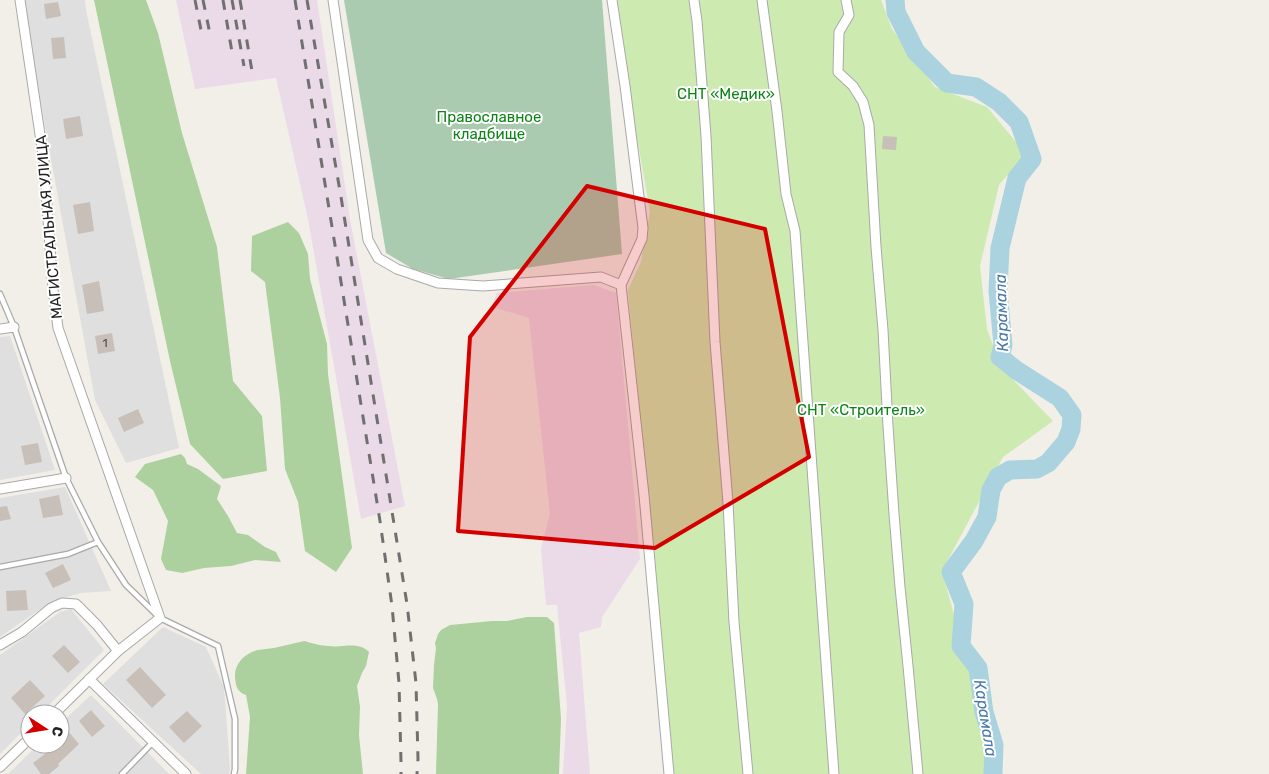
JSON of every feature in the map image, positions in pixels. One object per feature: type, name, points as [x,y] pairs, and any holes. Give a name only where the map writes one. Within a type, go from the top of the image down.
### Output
[{"type":"street","name":"МАГИСТРАЛЬНАЯ УЛИЦА","points":[[20,0],[45,168],[53,289],[58,328],[160,618]]},
{"type":"street","points":[[333,0],[368,240],[378,258],[397,269],[438,283],[483,286],[601,277],[621,285]]},
{"type":"street","points":[[612,0],[643,228],[642,239],[621,285],[644,495],[669,774]]},
{"type":"street","points":[[694,0],[706,136],[715,342],[728,503],[734,622],[748,774]]},
{"type":"street","points":[[762,0],[786,194],[795,231],[834,774]]},
{"type":"street","points":[[846,0],[849,15],[839,32],[838,72],[853,86],[864,102],[869,125],[893,504],[918,774]]},
{"type":"street","points":[[0,329],[14,326]]},
{"type":"street","points":[[0,489],[66,478]]},
{"type":"street","points":[[0,645],[22,632],[51,608],[62,602],[76,604],[97,625],[118,652]]},
{"type":"street","points":[[64,704],[118,652],[160,618]]},
{"type":"street","points":[[89,679],[186,774]]},
{"type":"street","points":[[0,767],[20,748]]},
{"type":"lane","points":[[0,294],[14,326],[66,478],[98,542],[126,585],[160,618],[218,646],[235,719],[234,774]]},
{"type":"lane","points":[[0,567],[68,554],[98,542]]},
{"type":"lane","points":[[122,774],[153,742]]},
{"type":"highlighted area","points":[[587,186],[765,229],[809,457],[655,548],[458,531],[470,337]]},
{"type":"shaded area","points":[[22,0],[85,0],[179,448],[126,463],[95,400]]},
{"type":"shaded area","points":[[176,0],[317,0],[350,219],[405,506],[361,519],[308,219],[276,78],[195,89]]},
{"type":"shaded area","points":[[594,285],[616,293],[640,559],[602,617],[601,627],[579,633],[590,774],[563,774],[567,706],[557,605],[546,605],[541,549],[550,514],[529,318],[493,307],[496,293]]},
{"type":"shaded area","points":[[10,336],[55,470],[0,480],[0,337]]},
{"type":"shaded area","points":[[65,487],[111,591],[80,593],[49,603],[0,637],[0,498]]},
{"type":"shaded area","points":[[71,609],[104,650],[50,704],[20,704],[20,734],[0,754],[0,655],[60,612]]},
{"type":"shaded area","points":[[163,627],[206,647],[224,687],[229,774],[201,774],[103,684]]},
{"type":"shaded area","points":[[91,695],[169,774],[8,774],[29,754],[70,754],[70,715]]},
{"type":"green space","points":[[94,0],[146,0],[158,33],[182,133],[217,247],[233,381],[262,416],[267,471],[223,479],[190,444],[170,361]]},
{"type":"green space","name":"Православное кладбище","points":[[344,0],[602,0],[622,254],[449,279],[413,269],[386,253]]},
{"type":"green space","name":"СНТ «Строитель»","points":[[613,0],[881,0],[892,29],[935,87],[987,107],[1026,154],[999,185],[980,266],[987,329],[1001,367],[1053,421],[1003,457],[942,571],[998,774],[672,774],[628,290],[641,262],[650,212]]},
{"type":"green space","points":[[288,222],[299,233],[308,254],[310,279],[327,344],[328,374],[352,548],[336,572],[305,551],[298,502],[285,469],[280,398],[265,282],[251,271],[252,236]]},
{"type":"green space","points":[[181,454],[187,464],[198,469],[221,486],[217,499],[237,533],[248,535],[276,552],[281,562],[255,560],[231,566],[204,568],[182,573],[166,570],[161,559],[168,521],[153,490],[135,477],[145,464]]},
{"type":"green space","points":[[527,617],[547,617],[554,623],[561,719],[559,774],[436,774],[438,704],[433,688],[435,643],[438,634],[450,625],[507,621]]},
{"type":"green space","points":[[304,641],[326,646],[355,646],[369,652],[366,666],[357,686],[360,707],[359,735],[363,774],[246,774],[250,717],[246,695],[239,691],[237,686],[236,668],[245,656],[253,651]]},
{"type":"building","points":[[58,2],[61,16],[46,19],[44,4]]},
{"type":"building","points":[[64,37],[66,58],[53,59],[51,38]]},
{"type":"building","points":[[80,116],[83,136],[66,139],[63,119]]},
{"type":"building","points":[[883,136],[897,137],[896,150],[882,149]]},
{"type":"building","points":[[90,202],[94,231],[78,234],[73,205]]},
{"type":"building","points":[[99,281],[104,311],[87,314],[82,285]]},
{"type":"building","points":[[112,333],[115,351],[98,354],[95,336]]},
{"type":"building","points":[[138,409],[144,423],[124,432],[118,418]]},
{"type":"building","points":[[38,443],[42,462],[25,465],[21,446]]},
{"type":"building","points":[[59,495],[63,515],[43,518],[39,499]]},
{"type":"building","points":[[7,506],[11,519],[0,521],[0,507]]},
{"type":"building","points":[[63,564],[71,580],[53,588],[45,573]]},
{"type":"building","points":[[26,590],[28,610],[7,611],[6,591]]},
{"type":"building","points":[[64,645],[80,662],[68,673],[52,656]]},
{"type":"building","points":[[140,667],[166,695],[152,708],[126,680]]},
{"type":"building","points":[[30,680],[45,696],[36,704],[20,704],[20,708],[11,698]]},
{"type":"building","points":[[91,710],[105,726],[92,737],[79,721]]},
{"type":"building","points":[[187,711],[202,726],[184,743],[169,727]]},
{"type":"building","points":[[70,733],[79,744],[70,753]]},
{"type":"building","points":[[45,754],[68,754],[58,764],[59,766],[49,774],[41,774],[33,763]]},
{"type":"waterway","name":"Карамала","points":[[895,0],[896,12],[916,52],[947,83],[976,87],[999,102],[1019,122],[1032,159],[1017,178],[1000,248],[998,291],[1003,345],[1000,357],[1016,370],[1060,398],[1072,415],[1071,429],[1066,442],[1048,463],[1037,469],[1010,470],[998,477],[991,490],[987,517],[974,541],[951,572],[964,604],[961,646],[978,668],[984,712],[994,745],[993,774]]},
{"type":"railway","points":[[195,0],[202,35]]},
{"type":"railway","points":[[203,0],[210,34]]},
{"type":"railway","points":[[223,0],[232,52]]},
{"type":"railway","points":[[232,0],[244,66]]},
{"type":"railway","points":[[240,0],[252,71]]},
{"type":"railway","points":[[295,0],[380,521],[392,606],[399,683],[401,774]]},
{"type":"railway","points":[[307,0],[407,604],[416,683],[417,774]]},
{"type":"park label","name":"СНТ «Медик»","points":[[726,94]]}]
